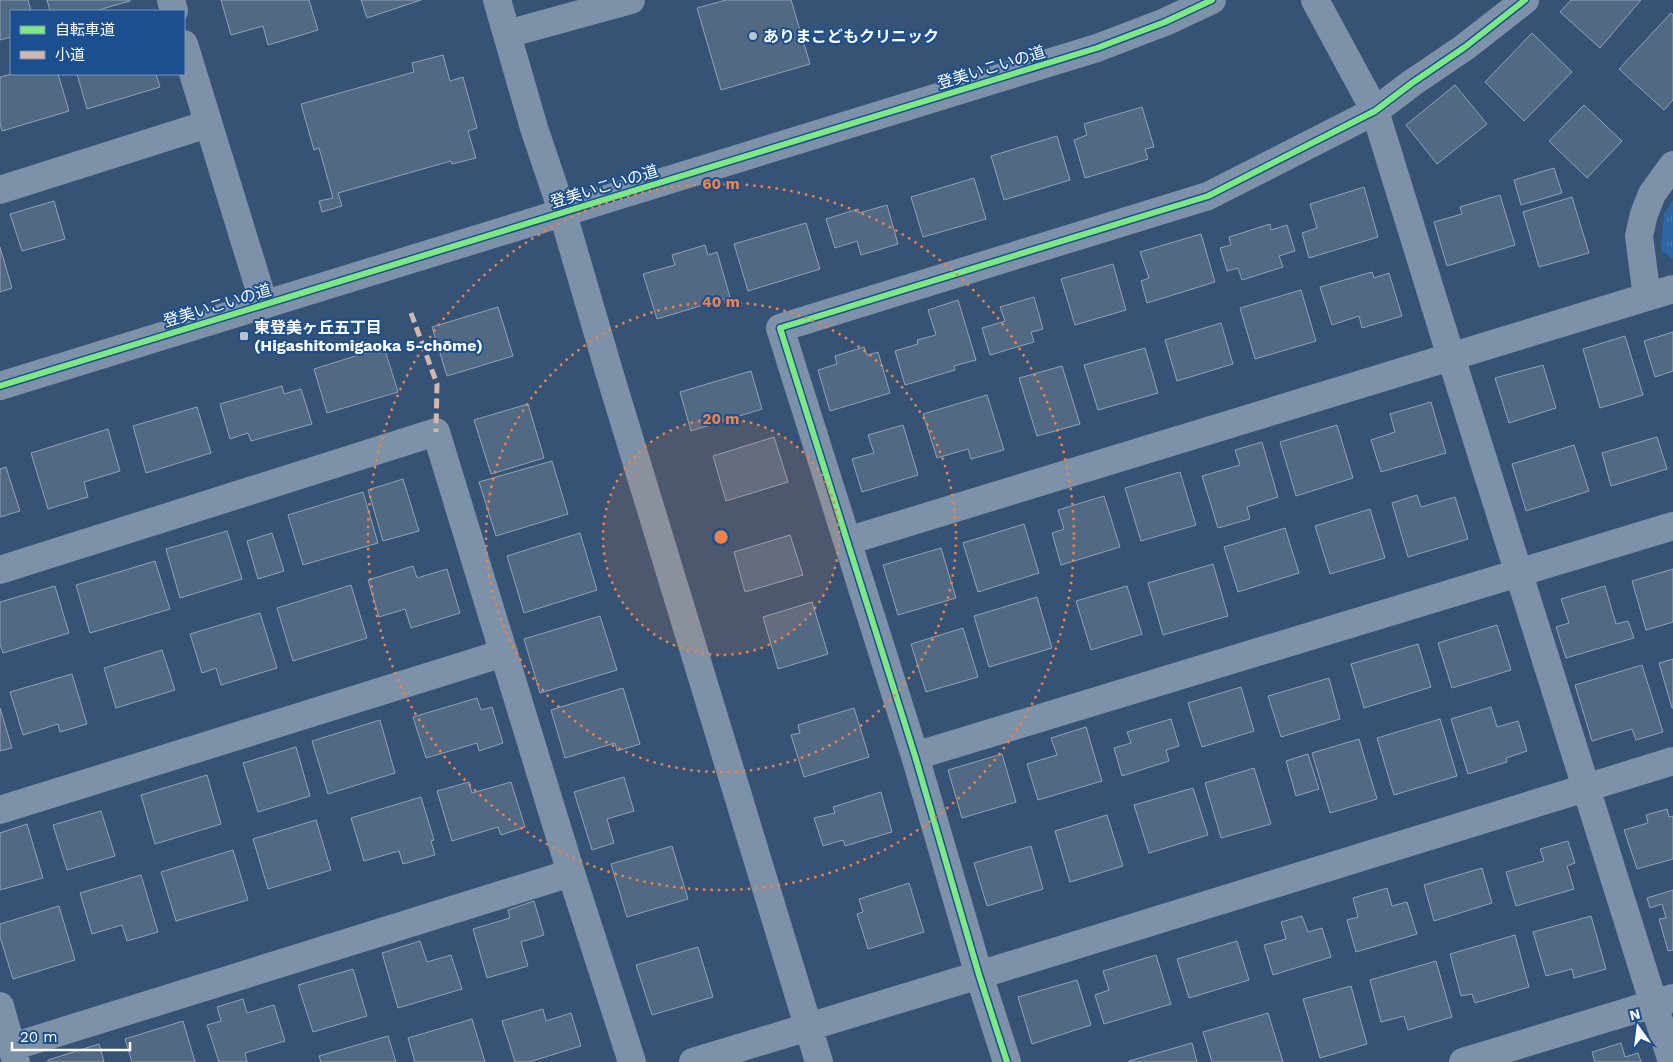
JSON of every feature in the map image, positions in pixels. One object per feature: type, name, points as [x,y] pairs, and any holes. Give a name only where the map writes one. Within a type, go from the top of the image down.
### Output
[{"type":"street","points":[[497,0],[534,128],[563,214],[610,375],[819,1062]]},
{"type":"street","points":[[507,34],[630,0]]},
{"type":"street","name":"登美いこいの道","points":[[0,386],[1097,48],[1165,22],[1212,0]]},
{"type":"street","points":[[1315,0],[1375,111],[1586,787],[1663,1000],[1672,1062]]},
{"type":"street","points":[[1007,1062],[979,975],[915,756],[780,328],[1208,196],[1375,111],[1465,47],[1525,0]]},
{"type":"street","points":[[185,47],[264,304]]},
{"type":"street","points":[[0,190],[208,124]]},
{"type":"street","points":[[1648,297],[1639,236],[1644,214],[1652,194],[1673,165]]},
{"type":"street","points":[[847,541],[1673,289]]},
{"type":"street","points":[[0,570],[436,432],[571,873],[632,1062]]},
{"type":"street","points":[[915,756],[1673,526]]},
{"type":"street","points":[[0,810],[504,653]]},
{"type":"street","points":[[693,1062],[1673,761]]},
{"type":"street","points":[[0,1006],[14,1054],[571,873]]},
{"type":"street","points":[[1463,1062],[1663,1000]]},
{"type":"green space","points":[[1673,200],[1673,259],[1661,250],[1664,214]]},
{"type":"building","points":[[0,0],[28,0],[31,10],[10,10],[10,37],[0,40]]},
{"type":"building","points":[[47,0],[130,0],[98,10],[50,10]]},
{"type":"building","points":[[221,0],[309,0],[318,30],[268,45],[263,26],[231,35]]},
{"type":"building","points":[[361,0],[421,0],[367,18]]},
{"type":"building","name":"ありまこどもクリニック","points":[[726,0],[791,0],[810,64],[721,90],[697,8]]},
{"type":"building","points":[[1571,0],[1641,0],[1600,48],[1560,12]]},
{"type":"building","points":[[1671,13],[1673,15],[1673,100],[1664,110],[1619,69]]},
{"type":"building","points":[[1532,33],[1572,72],[1524,121],[1485,82]]},
{"type":"building","points":[[443,55],[450,81],[463,77],[477,128],[468,131],[476,158],[452,164],[451,161],[338,193],[342,206],[322,212],[319,201],[333,198],[319,148],[314,150],[301,104],[414,72],[412,63]]},
{"type":"building","points":[[10,74],[58,75],[69,111],[2,131],[0,123],[0,77]]},
{"type":"building","points":[[77,75],[156,75],[160,87],[87,109]]},
{"type":"building","points":[[1455,85],[1487,124],[1437,164],[1406,125]]},
{"type":"building","points":[[1584,105],[1622,141],[1587,178],[1549,141]]},
{"type":"building","points":[[1142,107],[1154,147],[1145,149],[1148,159],[1085,178],[1074,140],[1087,135],[1084,124]]},
{"type":"building","points":[[1057,136],[1070,180],[1004,200],[991,156]]},
{"type":"building","points":[[1554,168],[1562,193],[1521,205],[1514,180]]},
{"type":"building","points":[[974,178],[986,219],[923,237],[911,197]]},
{"type":"building","points":[[1364,187],[1378,237],[1309,258],[1302,233],[1317,228],[1310,204]]},
{"type":"building","points":[[1500,195],[1515,245],[1447,266],[1434,222],[1462,214],[1460,207]]},
{"type":"building","points":[[1572,197],[1589,253],[1539,267],[1523,212]]},
{"type":"building","points":[[54,201],[65,239],[22,251],[10,214]]},
{"type":"building","points":[[887,205],[898,244],[861,255],[857,241],[835,248],[826,219],[858,209],[859,213]]},
{"type":"building","points":[[806,223],[820,269],[748,291],[734,244]]},
{"type":"building","points":[[1270,224],[1271,230],[1287,225],[1295,251],[1279,256],[1283,267],[1242,280],[1238,268],[1227,271],[1220,248],[1231,245],[1229,237]]},
{"type":"building","points":[[1201,234],[1215,282],[1147,303],[1141,281],[1149,278],[1140,252]]},
{"type":"building","points":[[705,245],[708,255],[717,252],[730,297],[657,319],[643,274],[675,265],[672,255]]},
{"type":"building","points":[[0,247],[12,288],[0,292]]},
{"type":"building","points":[[1113,264],[1126,310],[1075,325],[1061,279]]},
{"type":"building","points":[[1372,272],[1374,278],[1389,273],[1402,316],[1362,328],[1359,316],[1332,325],[1320,287]]},
{"type":"building","points":[[1301,290],[1316,341],[1255,359],[1240,308]]},
{"type":"building","points":[[1034,297],[1043,329],[1031,332],[1034,342],[990,355],[982,328],[1005,321],[1000,307]]},
{"type":"building","points":[[958,300],[976,360],[954,366],[955,370],[905,385],[895,351],[918,344],[917,340],[936,335],[928,310]]},
{"type":"building","points":[[498,307],[513,356],[447,376],[432,327]]},
{"type":"building","points":[[1221,323],[1233,364],[1177,381],[1165,340]]},
{"type":"building","points":[[1673,332],[1673,371],[1655,377],[1644,341]]},
{"type":"building","points":[[1625,336],[1643,395],[1600,408],[1583,349]]},
{"type":"building","points":[[384,347],[398,392],[327,413],[314,369]]},
{"type":"building","points":[[864,347],[867,355],[878,352],[890,393],[830,411],[818,370],[837,364],[835,356]]},
{"type":"building","points":[[1145,348],[1158,393],[1098,410],[1084,365]]},
{"type":"building","points":[[1543,365],[1556,408],[1509,423],[1495,378]]},
{"type":"building","points":[[1062,366],[1080,424],[1037,436],[1019,378]]},
{"type":"building","points":[[751,371],[762,409],[691,431],[680,392]]},
{"type":"building","points":[[282,386],[284,394],[301,389],[312,424],[251,441],[248,433],[230,439],[220,404]]},
{"type":"building","points":[[987,395],[1004,450],[971,459],[968,449],[937,458],[923,414]]},
{"type":"building","points":[[1431,402],[1446,453],[1381,472],[1371,440],[1395,432],[1390,414]]},
{"type":"building","points":[[528,404],[544,458],[491,474],[474,420]]},
{"type":"building","points":[[197,407],[211,453],[146,473],[133,426]]},
{"type":"building","points":[[903,425],[918,475],[862,492],[852,459],[874,453],[868,435]]},
{"type":"building","points":[[1337,425],[1353,478],[1296,496],[1280,442]]},
{"type":"building","points":[[108,429],[120,471],[84,482],[88,497],[48,509],[31,453]]},
{"type":"building","points":[[774,437],[788,482],[726,501],[713,456]]},
{"type":"building","points":[[1657,437],[1667,469],[1611,486],[1602,453]]},
{"type":"building","points":[[1262,442],[1278,497],[1247,507],[1250,519],[1218,528],[1202,476],[1240,465],[1235,450]]},
{"type":"building","points":[[1574,445],[1589,491],[1526,511],[1512,464]]},
{"type":"building","points":[[552,461],[568,514],[496,536],[479,482]]},
{"type":"building","points":[[6,467],[20,511],[0,517],[0,469]]},
{"type":"building","points":[[1180,472],[1196,525],[1141,541],[1125,488]]},
{"type":"building","points":[[403,479],[419,531],[383,541],[368,490]]},
{"type":"building","points":[[363,492],[378,543],[303,565],[288,515]]},
{"type":"building","points":[[1417,495],[1421,507],[1455,497],[1468,539],[1408,557],[1392,503]]},
{"type":"building","points":[[1104,496],[1120,547],[1061,565],[1052,533],[1064,529],[1058,510]]},
{"type":"building","points":[[1370,509],[1385,558],[1330,574],[1315,526]]},
{"type":"building","points":[[1024,524],[1039,573],[978,592],[963,543]]},
{"type":"building","points":[[1285,528],[1299,573],[1238,592],[1224,547]]},
{"type":"building","points":[[227,531],[242,579],[180,598],[166,549]]},
{"type":"building","points":[[272,533],[284,571],[258,579],[247,541]]},
{"type":"building","points":[[580,533],[597,590],[524,613],[507,556]]},
{"type":"building","points":[[790,535],[803,575],[745,592],[734,552]]},
{"type":"building","points":[[941,548],[956,598],[898,615],[883,565]]},
{"type":"building","points":[[155,561],[170,609],[90,633],[76,585]]},
{"type":"building","points":[[1213,564],[1228,616],[1163,635],[1148,583]]},
{"type":"building","points":[[413,566],[417,578],[447,569],[460,613],[411,628],[405,609],[379,617],[368,580]]},
{"type":"building","points":[[1673,569],[1673,622],[1646,630],[1632,581]]},
{"type":"building","points":[[351,585],[367,638],[293,661],[277,608]]},
{"type":"building","points":[[55,586],[69,633],[3,653],[0,644],[0,602]]},
{"type":"building","points":[[1127,586],[1142,634],[1091,650],[1076,601]]},
{"type":"building","points":[[1605,586],[1616,624],[1628,621],[1634,638],[1566,658],[1556,627],[1569,623],[1561,599]]},
{"type":"building","points":[[1037,597],[1052,648],[989,667],[974,616]]},
{"type":"building","points":[[812,602],[828,654],[778,669],[763,617]]},
{"type":"building","points":[[260,613],[277,668],[221,685],[216,668],[202,673],[190,634]]},
{"type":"building","points":[[600,616],[617,670],[540,693],[524,639]]},
{"type":"building","points":[[1497,625],[1511,670],[1452,688],[1438,643]]},
{"type":"building","points":[[963,628],[978,677],[926,692],[911,644]]},
{"type":"building","points":[[1418,644],[1431,687],[1364,708],[1351,664]]},
{"type":"building","points":[[162,650],[175,690],[116,708],[104,668]]},
{"type":"building","points":[[1673,659],[1673,708],[1672,708],[1659,663]]},
{"type":"building","points":[[1642,665],[1663,732],[1636,740],[1632,729],[1592,741],[1575,685]]},
{"type":"building","points":[[72,674],[87,724],[60,732],[58,724],[23,735],[10,692]]},
{"type":"building","points":[[1329,678],[1340,719],[1281,737],[1268,696]]},
{"type":"building","points":[[1241,687],[1254,731],[1202,747],[1188,703]]},
{"type":"building","points":[[623,688],[640,744],[617,751],[615,743],[565,758],[551,710]]},
{"type":"building","points":[[477,698],[481,710],[492,707],[503,743],[479,751],[477,743],[426,758],[413,717]]},
{"type":"building","points":[[1491,707],[1497,727],[1518,721],[1527,751],[1506,758],[1507,762],[1468,774],[1451,719]]},
{"type":"building","points":[[0,708],[12,748],[0,751]]},
{"type":"building","points":[[854,708],[869,757],[804,777],[791,735],[800,733],[798,725]]},
{"type":"building","points":[[1171,719],[1179,746],[1166,750],[1169,761],[1122,776],[1114,748],[1131,743],[1127,732]]},
{"type":"building","points":[[1440,719],[1457,776],[1394,795],[1377,738]]},
{"type":"building","points":[[380,720],[395,773],[328,794],[312,741]]},
{"type":"building","points":[[1086,727],[1102,781],[1038,800],[1027,764],[1057,755],[1051,738]]},
{"type":"building","points":[[1359,739],[1377,799],[1330,813],[1312,753]]},
{"type":"building","points":[[296,747],[310,796],[258,812],[243,763]]},
{"type":"building","points":[[1002,754],[1016,802],[962,818],[948,770]]},
{"type":"building","points":[[1308,754],[1319,789],[1296,796],[1286,761]]},
{"type":"building","points":[[1254,768],[1271,824],[1221,838],[1205,783]]},
{"type":"building","points":[[207,775],[221,824],[155,844],[141,795]]},
{"type":"building","points":[[624,777],[634,811],[607,819],[614,843],[592,850],[574,792]]},
{"type":"building","points":[[469,782],[472,793],[511,782],[525,827],[501,835],[498,827],[452,841],[437,791]]},
{"type":"building","points":[[1193,788],[1208,835],[1149,853],[1134,805]]},
{"type":"building","points":[[881,792],[892,832],[845,846],[843,840],[823,846],[814,818],[835,813],[833,807]]},
{"type":"building","points":[[421,797],[434,840],[431,841],[435,855],[403,864],[399,851],[364,861],[351,818]]},
{"type":"building","points":[[1667,809],[1669,817],[1673,816],[1673,859],[1637,869],[1624,830],[1648,823],[1646,815]]},
{"type":"building","points":[[101,811],[115,856],[67,870],[53,825]]},
{"type":"building","points":[[1107,815],[1123,866],[1070,882],[1055,831]]},
{"type":"building","points":[[316,820],[331,870],[268,889],[253,839]]},
{"type":"building","points":[[27,824],[43,878],[0,890],[0,833]]},
{"type":"building","points":[[1568,841],[1575,863],[1567,866],[1574,889],[1516,906],[1506,872],[1544,861],[1540,849]]},
{"type":"building","points":[[672,846],[688,899],[627,917],[611,864]]},
{"type":"building","points":[[1031,846],[1043,889],[987,906],[974,863]]},
{"type":"building","points":[[233,850],[248,900],[176,921],[161,872]]},
{"type":"building","points":[[1482,868],[1492,903],[1434,921],[1424,885]]},
{"type":"building","points":[[141,875],[158,932],[127,941],[122,925],[92,934],[80,893]]},
{"type":"building","points":[[909,883],[924,932],[868,949],[857,914],[863,912],[859,899]]},
{"type":"building","points":[[1387,888],[1392,906],[1407,902],[1417,934],[1356,952],[1347,920],[1358,917],[1353,898]]},
{"type":"building","points":[[1673,890],[1673,950],[1668,951],[1659,919],[1666,918],[1662,904],[1650,908],[1647,898]]},
{"type":"building","points":[[534,901],[544,935],[521,942],[528,966],[487,978],[473,929],[510,918],[508,910]]},
{"type":"building","points":[[59,906],[75,960],[13,979],[0,937],[0,924]]},
{"type":"building","points":[[1302,916],[1308,932],[1322,928],[1331,957],[1273,975],[1264,945],[1286,939],[1281,922]]},
{"type":"building","points":[[1591,916],[1606,969],[1574,978],[1572,969],[1546,976],[1533,932]]},
{"type":"building","points":[[1515,935],[1529,987],[1475,1003],[1472,994],[1461,996],[1450,954]]},
{"type":"building","points":[[420,941],[427,962],[451,955],[462,989],[398,1008],[382,953]]},
{"type":"building","points":[[1237,941],[1249,980],[1189,998],[1177,959]]},
{"type":"building","points":[[698,947],[713,997],[652,1015],[636,965]]},
{"type":"building","points":[[1156,955],[1171,1004],[1104,1024],[1095,995],[1109,990],[1103,971]]},
{"type":"building","points":[[1436,961],[1452,1017],[1408,1030],[1404,1016],[1381,1022],[1370,980]]},
{"type":"building","points":[[353,969],[367,1016],[313,1032],[298,985]]},
{"type":"building","points":[[1077,980],[1091,1025],[1032,1044],[1018,997]]},
{"type":"building","points":[[1351,986],[1367,1044],[1320,1058],[1303,999]]},
{"type":"building","points":[[243,999],[247,1013],[274,1005],[285,1041],[245,1053],[247,1062],[219,1062],[207,1025],[221,1021],[217,1007]]},
{"type":"building","points":[[543,1009],[546,1021],[571,1013],[581,1046],[529,1062],[515,1062],[502,1021]]},
{"type":"building","points":[[1268,1013],[1283,1062],[1212,1062],[1203,1032]]},
{"type":"building","points":[[472,1019],[485,1062],[415,1062],[408,1038]]},
{"type":"building","points":[[183,1021],[195,1062],[132,1062],[125,1039]]},
{"type":"building","points":[[388,1036],[396,1062],[321,1062],[319,1056]]},
{"type":"building","points":[[1192,1043],[1197,1062],[1129,1062],[1129,1061]]},
{"type":"building","points":[[1621,1043],[1625,1057],[1638,1053],[1641,1062],[1595,1062],[1592,1052]]},
{"type":"building","points":[[99,1044],[104,1062],[48,1062],[48,1060]]},
{"type":"marked path","points":[[411,313],[437,384],[436,432]]},
{"type":"cycle path","points":[[0,386],[1097,48],[1165,22],[1212,0]]},
{"type":"cycle path","points":[[1007,1062],[979,975],[915,756],[780,328],[1208,196],[1375,111],[1465,47],[1525,0]]},
{"type":"place","name":"ありまこどもクリニック","points":[[753,36]]},
{"type":"place","name":"東登美ヶ丘五丁目 (Higashitomigaoka 5-chōme)","points":[[244,336]]}]
